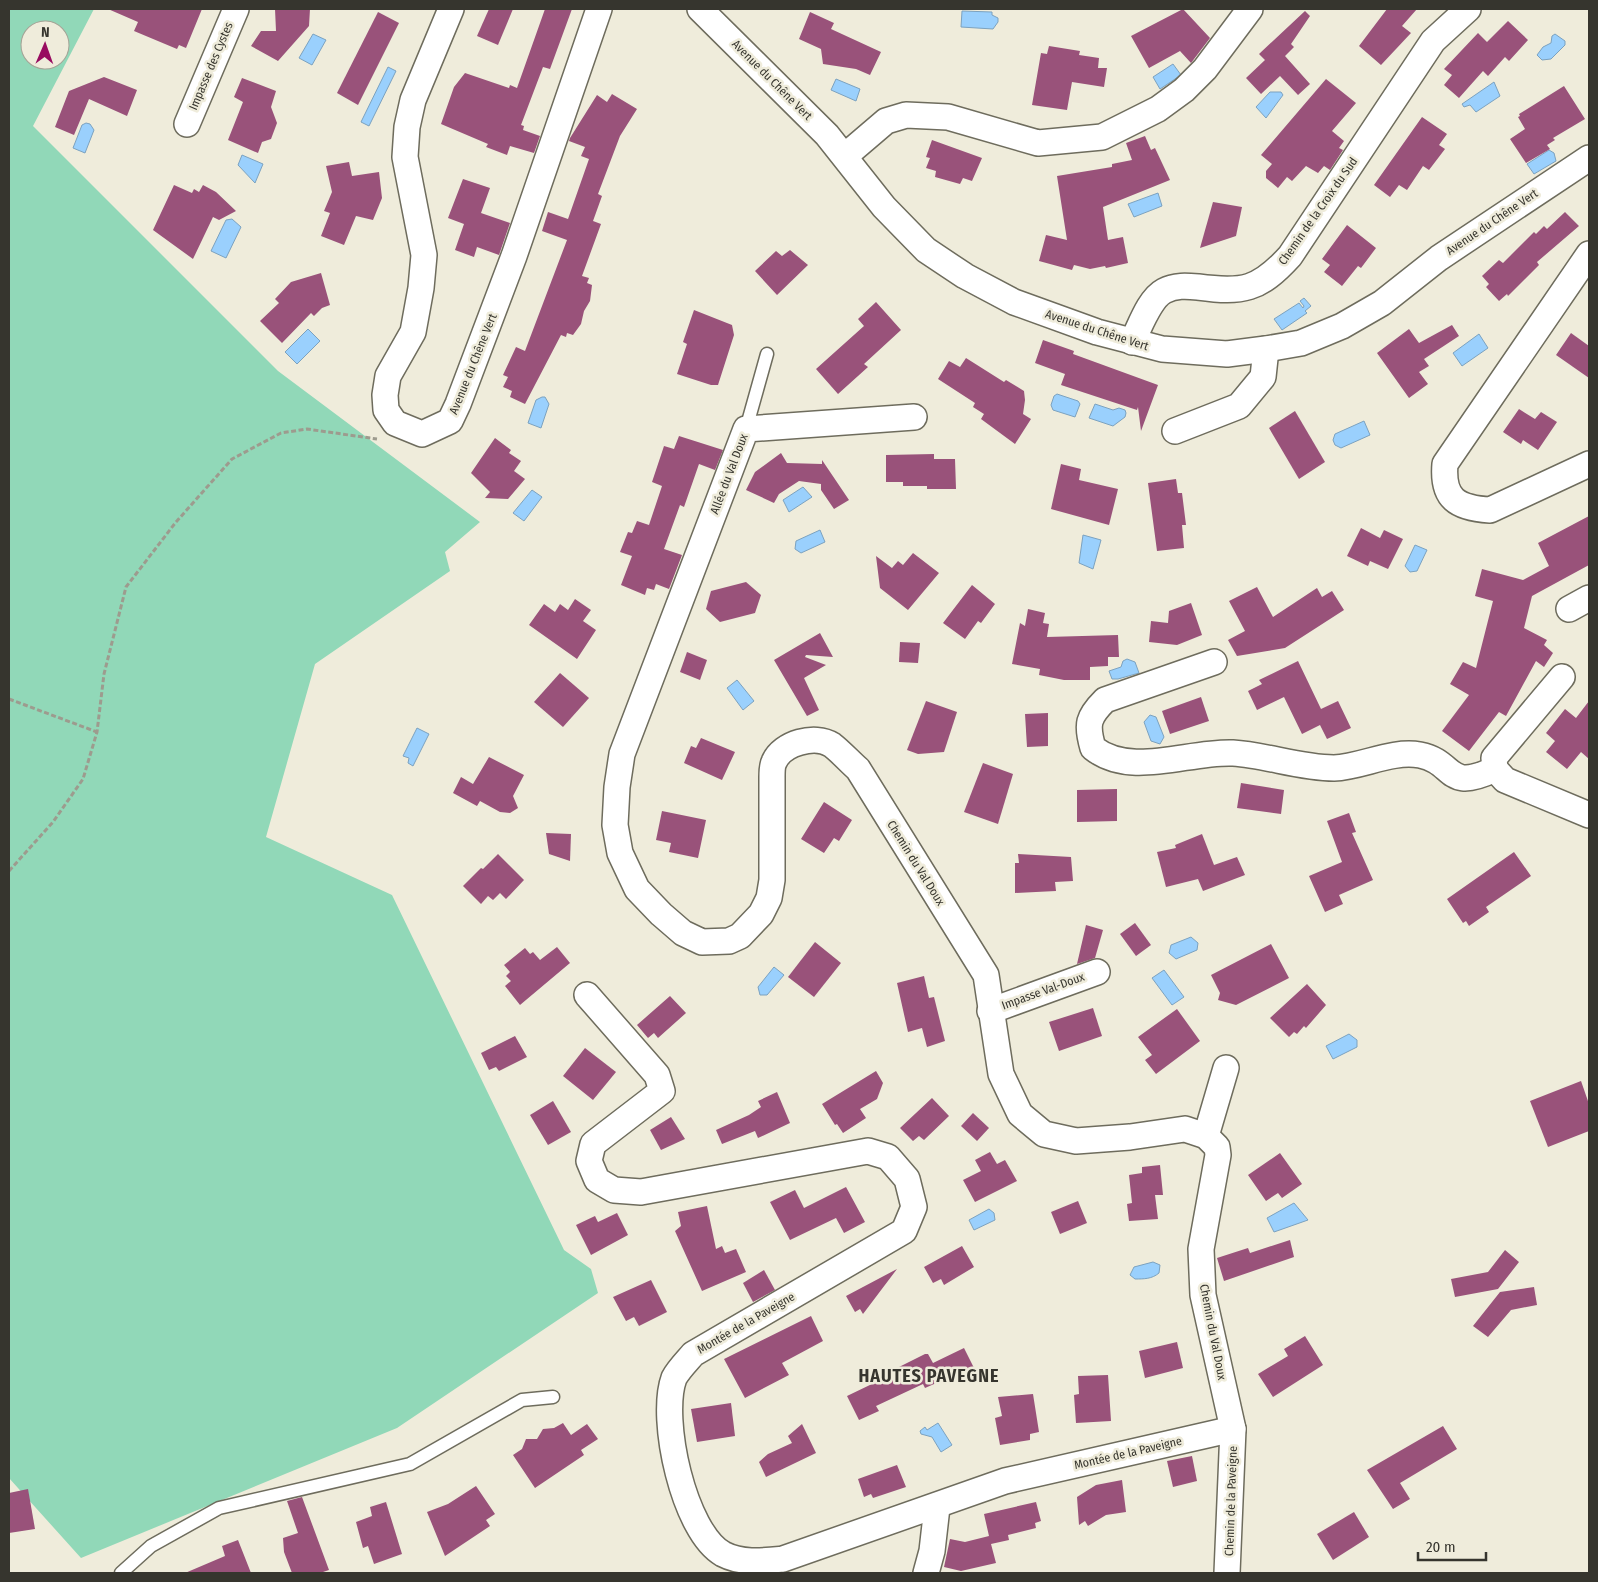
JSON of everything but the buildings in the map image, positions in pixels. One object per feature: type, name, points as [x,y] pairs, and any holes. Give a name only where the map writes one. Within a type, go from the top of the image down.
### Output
[{"type":"street","name":"Impasse des Cystes","points":[[187,124],[236,9]]},
{"type":"street","points":[[395,423],[386,410],[385,395],[388,376],[413,332],[421,288],[424,255],[405,157],[407,127],[413,100],[451,9]]},
{"type":"street","name":"Avenue du Chêne Vert","points":[[395,423],[422,434],[450,421],[514,256],[599,9]]},
{"type":"street","name":"Avenue du Chêne Vert","points":[[700,9],[827,135],[884,207],[926,250],[965,276],[1014,302],[1132,342],[1162,349],[1227,354],[1266,349],[1309,340],[1342,326],[1382,303],[1440,258],[1589,158]]},
{"type":"street","points":[[845,156],[886,121],[906,115],[948,117],[1038,143],[1102,138],[1158,109],[1184,90],[1205,69],[1250,9]]},
{"type":"street","name":"Chemin de la Croix du Sud","points":[[1132,342],[1151,305],[1163,291],[1182,285],[1236,289],[1254,286],[1274,273],[1290,256],[1433,41],[1468,9]]},
{"type":"street","points":[[1589,254],[1444,464],[1443,480],[1448,494],[1458,502],[1472,509],[1490,510],[1589,464]]},
{"type":"street","points":[[1175,431],[1239,406],[1263,377],[1266,349]]},
{"type":"street","name":"Allée du Val Doux","points":[[662,648],[746,429],[914,417]]},
{"type":"street","name":"Chemin du Val Doux","points":[[662,648],[622,754],[617,787],[615,825],[620,853],[637,889],[683,933],[702,942],[719,942],[740,936],[757,920],[769,898],[772,880],[772,777],[774,762],[783,750],[793,744],[819,740],[832,745],[858,769],[986,975],[1001,1074],[1020,1114],[1044,1134],[1076,1141],[1130,1138],[1185,1129],[1206,1136],[1216,1147],[1218,1155],[1201,1248],[1203,1295],[1233,1429]]},
{"type":"street","points":[[1214,662],[1105,700],[1095,710],[1088,723],[1093,748],[1104,757],[1126,761],[1160,761],[1231,753],[1335,768],[1403,756],[1420,755],[1436,762],[1456,777],[1471,778],[1494,770]]},
{"type":"street","points":[[1562,677],[1494,758],[1494,770],[1504,780],[1589,815]]},
{"type":"street","name":"Impasse Val-Doux","points":[[990,1011],[1097,972]]},
{"type":"street","name":"Montée de la Paveigne","points":[[587,996],[657,1075],[662,1091],[594,1144],[588,1161],[597,1180],[614,1190],[640,1192],[868,1151],[888,1157],[907,1179],[914,1207],[904,1232],[693,1354],[675,1377],[669,1407],[670,1437],[692,1515],[706,1540],[724,1554],[749,1561],[783,1559],[937,1507],[1005,1481],[1233,1429]]},
{"type":"street","points":[[1206,1136],[1226,1068]]},
{"type":"street","name":"Chemin de la Paveigne","points":[[1227,1573],[1233,1429]]},
{"type":"street","points":[[926,1573],[932,1552],[937,1507]]},
{"type":"lane","points":[[746,429],[767,354]]},
{"type":"lane","points":[[121,1573],[151,1546],[219,1508],[410,1464],[522,1400],[553,1396]]},
{"type":"path","points":[[9,871],[53,822],[83,778],[97,732],[104,674],[126,588],[176,522],[232,459],[281,433],[307,429],[373,440],[387,437],[395,423]]},
{"type":"path","points":[[9,699],[97,732]]},
{"type":"green space","points":[[9,9],[94,9],[70,55],[70,20],[20,20],[20,70],[62,70],[33,126],[278,371],[480,522],[445,552],[450,571],[315,664],[266,837],[392,895],[564,1250],[591,1269],[598,1293],[397,1428],[81,1558],[9,1478]]},
{"type":"water","points":[[962,11],[992,12],[992,15],[998,18],[998,22],[993,29],[961,27]]},
{"type":"water","points":[[313,34],[326,40],[312,65],[299,58]]},
{"type":"water","points":[[1555,34],[1565,41],[1565,45],[1551,59],[1542,60],[1537,55],[1543,47],[1551,43],[1552,36]]},
{"type":"water","points":[[1173,64],[1181,75],[1160,89],[1153,77]]},
{"type":"water","points":[[388,67],[396,71],[369,126],[361,122]]},
{"type":"water","points":[[836,79],[860,89],[856,101],[831,90]]},
{"type":"water","points":[[1494,82],[1500,96],[1476,112],[1470,105],[1464,107],[1462,104]]},
{"type":"water","points":[[1270,92],[1281,92],[1283,95],[1266,118],[1256,107]]},
{"type":"water","points":[[90,124],[94,130],[85,153],[73,148],[82,125]]},
{"type":"water","points":[[1549,150],[1554,153],[1556,161],[1534,174],[1527,164]]},
{"type":"water","points":[[242,155],[263,164],[255,183],[238,165]]},
{"type":"water","points":[[1158,193],[1162,206],[1134,217],[1128,204]]},
{"type":"water","points":[[232,219],[241,227],[226,258],[211,251],[226,220]]},
{"type":"water","points":[[1304,298],[1311,306],[1305,311],[1307,313],[1282,330],[1274,319],[1299,303],[1303,308],[1304,306],[1300,301]]},
{"type":"water","points":[[308,329],[320,341],[297,364],[285,352]]},
{"type":"water","points":[[1479,334],[1488,348],[1462,366],[1453,353]]},
{"type":"water","points":[[1057,394],[1078,401],[1080,404],[1075,417],[1053,410],[1051,405],[1054,396]]},
{"type":"water","points":[[545,397],[549,404],[541,428],[528,423],[536,400]]},
{"type":"water","points":[[1095,404],[1113,410],[1119,408],[1125,410],[1125,417],[1113,426],[1089,418]]},
{"type":"water","points":[[1364,421],[1370,435],[1341,448],[1335,445],[1333,440],[1335,434]]},
{"type":"water","points":[[803,487],[812,497],[789,512],[783,500]]},
{"type":"water","points":[[532,490],[542,497],[524,521],[513,513]]},
{"type":"water","points":[[820,530],[825,542],[801,553],[795,549],[796,541]]},
{"type":"water","points":[[1083,535],[1101,540],[1093,569],[1079,563]]},
{"type":"water","points":[[1415,545],[1427,550],[1417,571],[1410,572],[1405,566]]},
{"type":"water","points":[[1127,659],[1135,662],[1139,673],[1112,679],[1109,671],[1121,667],[1123,661]]},
{"type":"water","points":[[737,680],[754,701],[743,710],[727,688]]},
{"type":"water","points":[[1150,715],[1156,717],[1164,737],[1160,744],[1151,741],[1144,722]]},
{"type":"water","points":[[417,728],[429,734],[413,766],[408,763],[409,758],[403,756]]},
{"type":"water","points":[[1191,937],[1198,943],[1197,950],[1176,959],[1169,953],[1171,945]]},
{"type":"water","points":[[774,967],[784,975],[767,995],[760,995],[758,987]]},
{"type":"water","points":[[1164,970],[1184,997],[1172,1005],[1152,978]]},
{"type":"water","points":[[1349,1034],[1357,1040],[1357,1047],[1333,1059],[1326,1046]]},
{"type":"water","points":[[1294,1203],[1308,1220],[1274,1232],[1267,1218]]},
{"type":"water","points":[[989,1209],[994,1213],[995,1220],[974,1230],[969,1220]]},
{"type":"water","points":[[1153,1262],[1160,1265],[1159,1273],[1156,1275],[1135,1279],[1130,1275],[1134,1267]]},
{"type":"water","points":[[938,1423],[952,1445],[941,1452],[932,1437],[921,1434],[920,1431],[925,1427],[927,1430]]},
{"type":"district","name":"HAUTES PAVEGNE","points":[[929,1376]]}]
